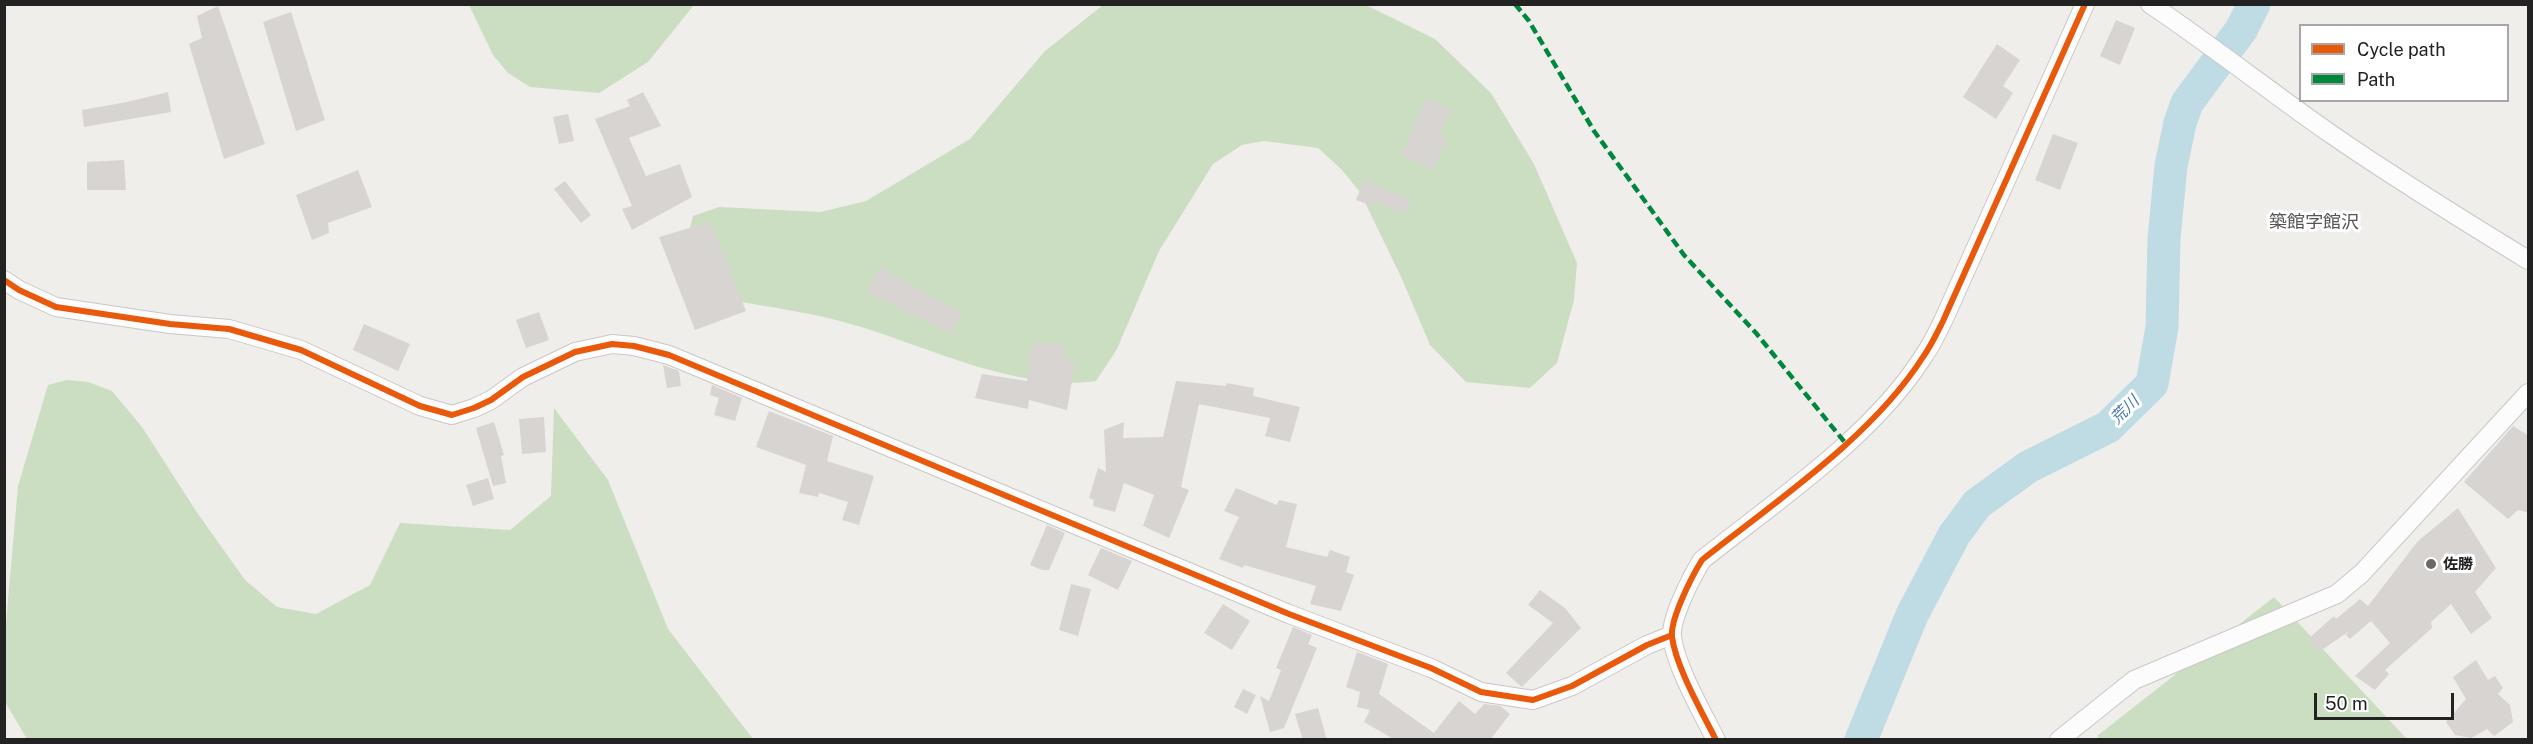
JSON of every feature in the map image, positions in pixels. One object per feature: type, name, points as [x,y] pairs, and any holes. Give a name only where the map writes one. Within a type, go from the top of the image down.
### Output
[{"type":"street","points":[[1716,740],[1680,663],[1672,635],[1686,585],[1702,560],[1846,445],[1888,401],[1923,358],[1943,321],[2085,4]]},
{"type":"street","points":[[2150,4],[2245,73],[2422,195],[2529,260]]},
{"type":"street","points":[[4,280],[19,290],[56,307],[170,324],[229,329],[301,350],[420,406],[452,415],[474,408],[523,377],[575,352],[612,344],[634,346],[669,355],[1289,614],[1431,668],[1481,692],[1533,700],[1572,686],[1647,645],[1672,635]]},
{"type":"street","points":[[2059,740],[2134,680],[2337,594],[2362,573],[2529,393]]},
{"type":"green space","points":[[1364,4],[1435,39],[1491,93],[1534,164],[1577,263],[1574,300],[1557,363],[1530,388],[1466,382],[1430,345],[1402,279],[1360,192],[1341,169],[1318,148],[1264,141],[1242,145],[1213,164],[1159,251],[1117,349],[1096,381],[1067,383],[1007,375],[845,322],[726,299],[685,246],[693,216],[719,207],[820,212],[866,201],[970,139],[1045,51],[1103,5]]},
{"type":"green space","points":[[469,5],[694,5],[648,62],[599,93],[530,87],[508,73],[493,55]]},
{"type":"green space","points":[[67,380],[88,382],[112,391],[142,427],[196,511],[245,580],[277,607],[316,614],[370,585],[400,523],[510,530],[551,496],[554,408],[608,480],[668,629],[753,739],[27,739],[5,702],[5,634],[18,486],[48,385]]},
{"type":"green space","points":[[2274,597],[2407,739],[2101,740],[2097,736]]},
{"type":"building","points":[[218,6],[265,144],[224,159],[189,44],[202,38],[197,16]]},
{"type":"building","points":[[291,12],[325,120],[296,131],[263,22]]},
{"type":"building","points":[[2116,20],[2135,28],[2120,65],[2100,56]]},
{"type":"building","points":[[1997,44],[2020,60],[2003,86],[2013,93],[1996,119],[1963,97]]},
{"type":"building","points":[[168,92],[171,112],[84,127],[82,110]]},
{"type":"building","points":[[643,92],[661,126],[629,138],[646,176],[680,164],[692,197],[632,230],[622,209],[632,206],[595,119],[630,106],[627,100]]},
{"type":"building","points":[[1427,98],[1451,110],[1439,136],[1446,139],[1433,169],[1401,154]]},
{"type":"building","points":[[568,114],[574,141],[559,144],[553,117]]},
{"type":"building","points":[[2053,134],[2078,143],[2060,190],[2035,180]]},
{"type":"building","points":[[124,160],[126,190],[87,190],[87,162]]},
{"type":"building","points":[[358,170],[372,207],[328,223],[329,233],[312,240],[296,195]]},
{"type":"building","points":[[1364,180],[1411,200],[1405,214],[1375,202],[1373,206],[1356,200]]},
{"type":"building","points":[[565,181],[591,215],[581,223],[554,189]]},
{"type":"building","points":[[710,222],[746,311],[695,330],[659,237]]},
{"type":"building","points":[[880,267],[962,314],[950,333],[867,293]]},
{"type":"building","points":[[539,312],[549,340],[526,348],[516,320]]},
{"type":"building","points":[[364,324],[410,344],[398,371],[353,350]]},
{"type":"building","points":[[1033,343],[1062,345],[1066,361],[1075,364],[1067,410],[1029,400],[1028,409],[975,398],[982,374],[1027,381]]},
{"type":"building","points":[[663,365],[679,371],[681,386],[667,388]]},
{"type":"building","points":[[1176,381],[1226,386],[1226,383],[1254,388],[1253,396],[1300,407],[1290,442],[1265,436],[1270,418],[1199,404],[1181,487],[1189,490],[1169,538],[1143,526],[1154,495],[1124,483],[1115,512],[1093,506],[1094,500],[1089,498],[1098,468],[1106,472],[1104,430],[1124,422],[1123,438],[1163,437]]},
{"type":"building","points":[[712,385],[742,398],[735,421],[714,415],[719,398],[710,395]]},
{"type":"building","points":[[769,411],[833,436],[827,461],[874,476],[859,525],[842,520],[848,502],[819,493],[818,497],[799,493],[806,465],[756,447]]},
{"type":"building","points":[[544,417],[546,452],[522,454],[519,419]]},
{"type":"building","points":[[494,422],[504,455],[501,456],[506,483],[493,486],[476,428]]},
{"type":"building","points":[[2513,426],[2529,436],[2529,513],[2518,510],[2508,519],[2464,482]]},
{"type":"building","points":[[488,478],[494,499],[473,506],[466,485]]},
{"type":"building","points":[[1236,488],[1277,505],[1279,500],[1297,504],[1286,547],[1327,557],[1330,550],[1350,557],[1346,572],[1354,575],[1341,611],[1310,604],[1316,586],[1244,565],[1243,568],[1219,559],[1239,517],[1224,511]]},
{"type":"building","points":[[2458,508],[2496,568],[2475,592],[2492,618],[2471,634],[2451,604],[2431,622],[2432,628],[2385,670],[2389,674],[2375,690],[2355,676],[2390,643],[2371,621],[2350,639],[2346,635],[2348,632],[2319,652],[2308,639],[2334,616],[2336,619],[2360,599],[2368,606],[2418,541]]},
{"type":"building","points":[[1047,525],[1065,533],[1049,570],[1042,570],[1030,565]]},
{"type":"building","points":[[1101,548],[1132,561],[1118,590],[1088,575]]},
{"type":"building","points":[[1071,584],[1091,589],[1078,636],[1059,630]]},
{"type":"building","points":[[1540,590],[1565,608],[1581,628],[1522,687],[1506,673],[1553,623],[1528,605]]},
{"type":"building","points":[[1223,604],[1250,621],[1232,650],[1204,633]]},
{"type":"building","points":[[1293,627],[1312,635],[1308,644],[1317,648],[1284,728],[1270,732],[1260,696],[1269,701],[1281,670],[1276,668]]},
{"type":"building","points":[[1357,652],[1388,664],[1379,694],[1434,733],[1459,701],[1475,714],[1484,704],[1500,706],[1510,714],[1490,740],[1395,740],[1364,722],[1370,710],[1357,707],[1360,692],[1346,687]]},
{"type":"building","points":[[2476,660],[2488,680],[2495,676],[2503,688],[2498,694],[2510,705],[2513,722],[2494,736],[2487,729],[2471,738],[2455,735],[2446,722],[2466,699],[2453,677]]},
{"type":"building","points":[[1243,689],[1256,695],[1247,714],[1234,707]]},
{"type":"building","points":[[1318,708],[1327,740],[1303,740],[1295,714]]},
{"type":"waterway","name":"荒川","points":[[1861,740],[1912,615],[1954,535],[1977,504],[2028,467],[2108,427],[2152,384],[2162,327],[2164,239],[2171,166],[2180,123],[2187,103],[2241,30],[2254,4]]},
{"type":"marked path","points":[[1515,4],[1529,21],[1594,131],[1684,255],[1756,333],[1847,445]]},
{"type":"cycle path","points":[[1716,740],[1684,675],[1674,649],[1672,637],[1674,620],[1688,587],[1702,560],[1791,491],[1850,441],[1902,386],[1926,353],[1943,321],[2085,4]]},
{"type":"cycle path","points":[[4,280],[19,290],[56,307],[170,324],[229,329],[301,350],[420,406],[452,415],[491,400],[523,377],[575,352],[612,344],[634,346],[669,355],[1289,614],[1431,668],[1481,692],[1533,700],[1572,686],[1647,645],[1672,635]]},
{"type":"place","name":"佐勝","points":[[2431,564]]},
{"type":"district","name":"築館字館沢","points":[[2314,222]]}]
